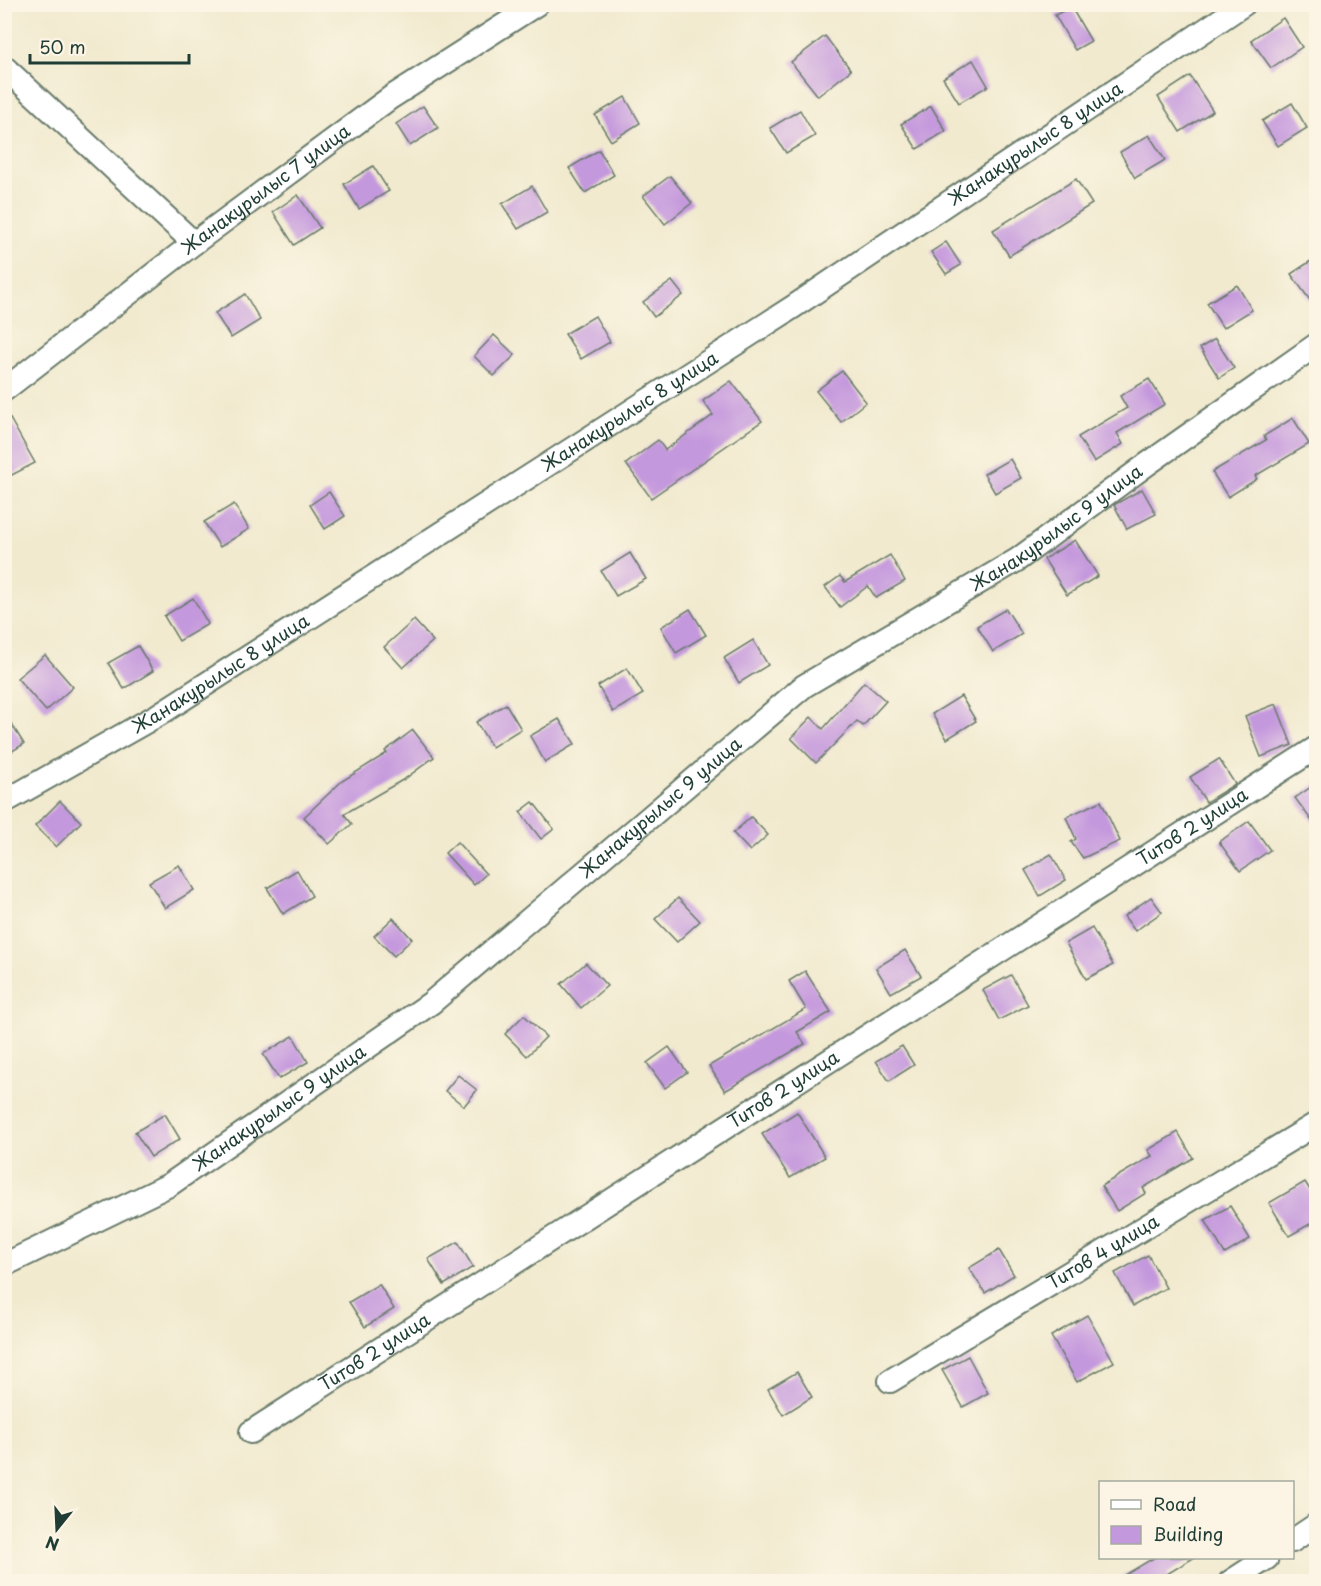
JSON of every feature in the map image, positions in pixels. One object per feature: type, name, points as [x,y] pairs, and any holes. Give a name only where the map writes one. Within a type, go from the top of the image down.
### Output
[{"type":"street","name":"Жанакурылыс 7 улица","points":[[4,390],[194,243],[390,98],[537,4]]},
{"type":"street","name":"Жанакурылыс 8 улица","points":[[4,801],[158,715],[763,327],[1244,4]]},
{"type":"street","points":[[4,67],[194,243]]},
{"type":"street","name":"Жанакурылыс 9 улица","points":[[4,1265],[169,1185],[432,1003],[804,686],[1017,560],[1146,465],[1317,345]]},
{"type":"street","name":"Титов 2 улица","points":[[251,1432],[1317,748]]},
{"type":"street","name":"Титов 4 улица","points":[[890,1381],[1317,1124]]},
{"type":"street","points":[[1294,1540],[1317,1526]]},
{"type":"street","points":[[1230,1581],[1264,1559]]},
{"type":"building","points":[[1071,7],[1091,41],[1075,50],[1055,15]]},
{"type":"building","points":[[1283,18],[1302,47],[1271,68],[1251,40]]},
{"type":"building","points":[[825,36],[851,70],[818,96],[791,62]]},
{"type":"building","points":[[973,60],[988,86],[959,103],[943,78]]},
{"type":"building","points":[[1190,76],[1213,111],[1180,132],[1158,97]]},
{"type":"building","points":[[625,97],[640,123],[611,141],[595,115]]},
{"type":"building","points":[[1292,103],[1307,128],[1278,146],[1262,121]]},
{"type":"building","points":[[423,106],[438,128],[410,146],[396,124]]},
{"type":"building","points":[[931,106],[946,131],[917,149],[901,124]]},
{"type":"building","points":[[800,110],[815,136],[786,153],[770,128]]},
{"type":"building","points":[[1149,135],[1165,160],[1135,178],[1120,152]]},
{"type":"building","points":[[599,150],[614,175],[585,193],[569,168]]},
{"type":"building","points":[[373,166],[389,191],[359,209],[344,184]]},
{"type":"building","points":[[670,176],[692,203],[665,224],[643,196]]},
{"type":"building","points":[[1076,179],[1092,204],[1009,256],[993,230]]},
{"type":"building","points":[[532,186],[547,212],[518,229],[502,204]]},
{"type":"building","points":[[298,195],[320,228],[294,245],[273,212]]},
{"type":"building","points":[[946,242],[961,265],[946,274],[931,252]]},
{"type":"building","points":[[1317,257],[1317,310],[1291,274]]},
{"type":"building","points":[[672,281],[683,295],[654,317],[643,302]]},
{"type":"building","points":[[1237,285],[1252,310],[1223,328],[1207,303]]},
{"type":"building","points":[[245,294],[260,320],[231,338],[215,313]]},
{"type":"building","points":[[595,316],[610,342],[581,359],[565,334]]},
{"type":"building","points":[[494,335],[515,355],[494,376],[474,356]]},
{"type":"building","points":[[1215,339],[1234,368],[1219,378],[1200,348]]},
{"type":"building","points":[[842,371],[866,402],[841,422],[816,391]]},
{"type":"building","points":[[1149,379],[1165,404],[1117,433],[1123,444],[1094,462],[1078,437],[1127,408],[1120,396]]},
{"type":"building","points":[[731,381],[762,421],[651,498],[626,464],[658,440],[665,450],[713,415],[703,401]]},
{"type":"building","points":[[4,408],[35,463],[4,479]]},
{"type":"building","points":[[1293,418],[1309,444],[1255,476],[1257,479],[1228,497],[1212,472],[1266,440],[1264,436]]},
{"type":"building","points":[[1010,459],[1021,478],[995,493],[984,474]]},
{"type":"building","points":[[1142,489],[1156,514],[1127,529],[1114,505]]},
{"type":"building","points":[[329,492],[345,516],[325,529],[310,505]]},
{"type":"building","points":[[234,504],[249,529],[220,547],[204,522]]},
{"type":"building","points":[[1075,540],[1098,576],[1067,595],[1044,559]]},
{"type":"building","points":[[630,553],[646,579],[616,596],[601,571]]},
{"type":"building","points":[[890,555],[905,581],[876,598],[868,586],[840,607],[825,587],[840,576],[845,582]]},
{"type":"building","points":[[193,598],[208,624],[179,641],[164,616]]},
{"type":"building","points":[[690,609],[706,635],[676,653],[661,627]]},
{"type":"building","points":[[1006,609],[1022,634],[993,652],[977,626]]},
{"type":"building","points":[[414,620],[433,641],[403,668],[384,647]]},
{"type":"building","points":[[753,640],[768,665],[739,683],[724,658]]},
{"type":"building","points":[[138,646],[153,671],[124,689],[108,663]]},
{"type":"building","points":[[45,655],[73,687],[46,711],[17,678]]},
{"type":"building","points":[[627,668],[643,694],[613,712],[598,686]]},
{"type":"building","points":[[864,682],[886,701],[863,726],[857,721],[816,763],[791,738],[811,717],[823,729]]},
{"type":"building","points":[[961,696],[976,721],[947,739],[932,714]]},
{"type":"building","points":[[506,704],[521,729],[492,747],[476,722]]},
{"type":"building","points":[[1276,704],[1292,745],[1261,757],[1245,716]]},
{"type":"building","points":[[4,712],[24,744],[4,756]]},
{"type":"building","points":[[559,719],[575,744],[545,762],[530,736]]},
{"type":"building","points":[[413,730],[434,757],[406,778],[344,814],[352,824],[329,844],[304,817],[342,781],[387,753],[385,751]]},
{"type":"building","points":[[1219,759],[1235,784],[1206,802],[1190,777]]},
{"type":"building","points":[[1317,783],[1317,828],[1295,798]]},
{"type":"building","points":[[60,801],[81,822],[56,847],[35,826]]},
{"type":"building","points":[[1101,801],[1120,841],[1083,858],[1071,842],[1076,839],[1066,817]]},
{"type":"building","points":[[533,802],[554,829],[541,839],[520,812]]},
{"type":"building","points":[[751,817],[768,835],[750,851],[733,833]]},
{"type":"building","points":[[1249,821],[1270,850],[1240,871],[1219,842]]},
{"type":"building","points":[[457,842],[486,874],[474,885],[445,853]]},
{"type":"building","points":[[1051,854],[1066,880],[1040,896],[1025,870]]},
{"type":"building","points":[[179,865],[194,890],[165,908],[149,882]]},
{"type":"building","points":[[297,870],[312,896],[283,914],[267,888]]},
{"type":"building","points":[[1151,897],[1162,912],[1135,931],[1124,916]]},
{"type":"building","points":[[678,898],[700,921],[677,942],[655,919]]},
{"type":"building","points":[[393,918],[412,939],[394,956],[374,936]]},
{"type":"building","points":[[1092,928],[1113,965],[1086,979],[1066,943]]},
{"type":"building","points":[[905,950],[921,976],[891,993],[876,968]]},
{"type":"building","points":[[586,963],[607,986],[581,1008],[561,984]]},
{"type":"building","points":[[805,971],[831,1012],[797,1032],[805,1044],[725,1091],[709,1066],[806,1009],[789,981]]},
{"type":"building","points":[[1011,975],[1028,1005],[999,1020],[983,990]]},
{"type":"building","points":[[524,1015],[546,1037],[527,1056],[505,1034]]},
{"type":"building","points":[[293,1036],[308,1062],[279,1079],[263,1054]]},
{"type":"building","points":[[902,1046],[914,1065],[889,1081],[876,1061]]},
{"type":"building","points":[[669,1047],[687,1072],[665,1088],[647,1063]]},
{"type":"building","points":[[458,1075],[477,1090],[464,1106],[445,1091]]},
{"type":"building","points":[[797,1112],[825,1157],[790,1178],[762,1134]]},
{"type":"building","points":[[165,1114],[180,1139],[151,1157],[135,1132]]},
{"type":"building","points":[[1178,1132],[1193,1158],[1143,1188],[1146,1193],[1117,1211],[1101,1186],[1152,1156],[1148,1150]]},
{"type":"building","points":[[1305,1182],[1317,1201],[1317,1220],[1289,1236],[1269,1203]]},
{"type":"building","points":[[1230,1206],[1250,1239],[1225,1254],[1205,1220]]},
{"type":"building","points":[[458,1242],[473,1267],[444,1285],[428,1259]]},
{"type":"building","points":[[999,1250],[1014,1275],[985,1293],[969,1268]]},
{"type":"building","points":[[1148,1255],[1166,1288],[1133,1306],[1115,1273]]},
{"type":"building","points":[[379,1284],[394,1309],[365,1327],[349,1302]]},
{"type":"building","points":[[1087,1315],[1114,1362],[1077,1382],[1051,1336]]},
{"type":"building","points":[[968,1356],[988,1393],[963,1407],[942,1370]]},
{"type":"building","points":[[797,1372],[812,1397],[783,1415],[768,1389]]},
{"type":"building","points":[[1152,1559],[1192,1559],[1167,1574],[1172,1581],[1115,1581]]}]
